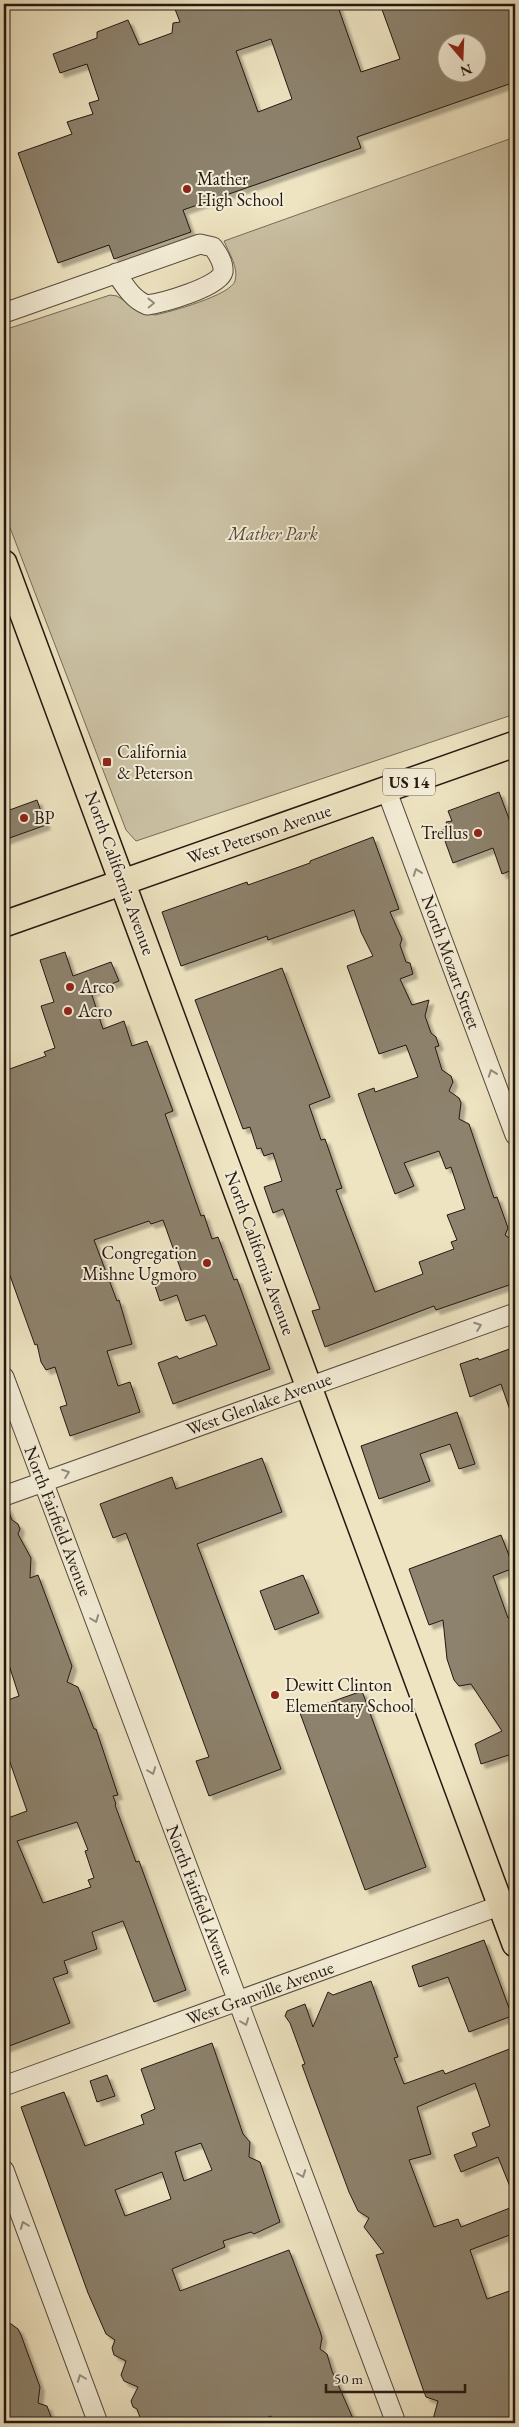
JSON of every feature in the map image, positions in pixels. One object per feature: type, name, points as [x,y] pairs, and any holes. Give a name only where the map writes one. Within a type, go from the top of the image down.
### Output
[{"type":"main road","name":"North California Avenue","points":[[4,563],[309,1386],[508,1903],[515,1944]]},
{"type":"main road","name":"West Peterson Avenue","points":[[4,924],[515,744]]},
{"type":"street","points":[[4,313],[116,273],[206,243],[218,253],[223,273],[220,279],[208,286],[147,305],[138,301],[130,294],[116,273]]},
{"type":"street","name":"North Mozart Street","points":[[386,789],[515,1136]]},
{"type":"street","name":"West Glenlake Avenue","points":[[4,1496],[515,1313]]},
{"type":"street","name":"North Fairfield Avenue","points":[[4,1377],[396,2423]]},
{"type":"street","name":"West Granville Avenue","points":[[4,2086],[508,1903]]},
{"type":"street","points":[[4,2170],[98,2423]]},
{"type":"green space","name":"Mather Park","points":[[515,137],[515,714],[136,841],[126,830],[4,512],[4,330],[110,295],[117,296],[144,313],[155,315],[199,302],[223,292],[235,281],[235,266],[224,241]]},
{"type":"building","points":[[173,4],[337,4],[361,72],[400,59],[380,4],[515,4],[515,82],[357,137],[361,148],[183,210],[191,232],[114,259],[109,245],[58,263],[18,153],[72,134],[67,122],[93,114],[89,103],[99,100],[87,64],[60,73],[53,54],[97,38],[97,32],[128,20],[139,45],[172,33],[173,23],[180,22]],"holes":[[[271,39],[292,99],[258,112],[236,51]]]},
{"type":"building","name":"Trellus","points":[[499,792],[515,835],[515,869],[502,874],[493,848],[453,863],[441,830],[448,828],[446,822],[452,821],[448,811]]},
{"type":"building","name":"BP","points":[[37,800],[46,825],[4,840],[4,812]]},
{"type":"building","points":[[373,837],[399,909],[390,912],[402,939],[400,945],[406,962],[410,963],[413,974],[400,979],[412,1005],[429,1000],[425,1016],[431,1033],[436,1037],[439,1046],[435,1047],[442,1070],[451,1076],[453,1082],[449,1091],[459,1098],[461,1103],[459,1119],[469,1124],[494,1198],[497,1197],[508,1228],[505,1235],[512,1240],[515,1248],[515,1283],[436,1310],[434,1306],[325,1347],[312,1311],[320,1309],[283,1209],[273,1213],[264,1187],[282,1181],[273,1153],[264,1156],[261,1148],[257,1149],[250,1127],[243,1129],[195,1000],[282,968],[330,1097],[309,1105],[321,1140],[325,1139],[342,1188],[336,1190],[375,1292],[423,1274],[419,1262],[454,1249],[451,1242],[457,1240],[447,1215],[465,1209],[451,1167],[446,1169],[439,1151],[404,1163],[414,1186],[395,1194],[367,1119],[358,1094],[374,1088],[375,1092],[418,1077],[406,1045],[379,1054],[347,966],[373,956],[361,932],[354,910],[268,940],[267,936],[181,966],[162,912],[247,882],[248,885],[310,863],[310,861]]},
{"type":"building","points":[[65,952],[73,976],[111,962],[119,981],[91,992],[103,1029],[124,1021],[132,1046],[147,1041],[173,1111],[165,1114],[201,1216],[204,1215],[212,1239],[218,1237],[234,1280],[237,1279],[270,1369],[173,1404],[158,1363],[177,1356],[179,1359],[217,1345],[205,1315],[186,1321],[177,1295],[160,1301],[154,1283],[182,1273],[163,1220],[151,1224],[149,1221],[94,1240],[117,1301],[119,1300],[132,1344],[107,1351],[118,1386],[130,1382],[140,1412],[70,1436],[60,1407],[67,1405],[55,1367],[46,1370],[41,1362],[37,1344],[35,1345],[4,1259],[4,1071],[46,1056],[44,1052],[55,1048],[41,1006],[54,1002],[40,960]]},
{"type":"building","points":[[515,1347],[515,1419],[513,1419],[501,1384],[470,1397],[460,1364],[478,1358],[479,1360]]},
{"type":"building","points":[[457,1412],[475,1464],[459,1469],[450,1444],[420,1454],[430,1481],[379,1499],[361,1446]]},
{"type":"building","points":[[262,1458],[282,1512],[197,1544],[281,1769],[209,1796],[196,1761],[209,1757],[126,1533],[113,1538],[100,1504],[172,1477],[176,1489]]},
{"type":"building","points":[[4,1507],[7,1507],[12,1520],[18,1524],[20,1529],[18,1534],[31,1558],[30,1578],[38,1575],[72,1666],[67,1682],[78,1687],[94,1729],[96,1729],[118,1795],[113,1796],[115,1805],[136,1862],[139,1861],[186,1990],[154,2002],[123,1921],[92,1932],[97,1949],[64,1961],[68,1973],[53,1978],[70,2023],[4,2048],[4,1808],[8,1818],[27,1811],[4,1745],[4,1706],[9,1704],[8,1700],[19,1696],[9,1665],[4,1667]],"holes":[[[77,1822],[88,1850],[85,1851],[94,1878],[88,1880],[91,1887],[43,1903],[17,1841]]]},
{"type":"building","points":[[501,1535],[514,1568],[493,1576],[508,1618],[515,1616],[515,1753],[481,1764],[475,1744],[502,1731],[471,1684],[459,1686],[454,1680],[447,1659],[443,1620],[429,1625],[409,1569]]},
{"type":"building","points":[[303,1575],[319,1613],[275,1630],[260,1591]]},
{"type":"building","points":[[362,1691],[426,1867],[365,1890],[300,1713]]},
{"type":"building","points":[[484,1940],[512,2016],[469,2032],[448,1977],[419,1987],[412,1966]]},
{"type":"building","points":[[371,1981],[398,2057],[394,2058],[404,2084],[443,2070],[445,2074],[512,2048],[515,2056],[515,2199],[498,2157],[461,2172],[454,2155],[477,2146],[472,2133],[490,2126],[475,2083],[417,2107],[431,2154],[409,2160],[434,2227],[458,2219],[461,2227],[515,2206],[515,2233],[470,2250],[487,2299],[515,2289],[515,2423],[432,2423],[438,2401],[426,2397],[376,2255],[384,2253],[364,2227],[369,2218],[358,2211],[349,2192],[302,2065],[305,2064],[290,2023],[285,2016],[287,2011],[305,2004],[313,2027],[328,1992],[333,1995]]},
{"type":"building","points":[[212,2043],[243,2134],[250,2142],[249,2157],[260,2162],[280,2222],[254,2234],[251,2232],[223,2241],[225,2247],[172,2269],[180,2291],[289,2250],[320,2331],[322,2338],[320,2349],[327,2354],[332,2371],[355,2423],[273,2423],[271,2416],[252,2423],[142,2423],[137,2409],[133,2407],[131,2401],[138,2387],[124,2381],[121,2375],[126,2361],[114,2355],[112,2348],[115,2340],[106,2334],[88,2293],[21,2107],[64,2092],[85,2146],[144,2124],[141,2115],[155,2109],[141,2069]],"holes":[[[201,2143],[212,2170],[184,2181],[175,2152]],[[162,2172],[171,2199],[125,2216],[115,2190]]]},
{"type":"building","points":[[107,2075],[115,2096],[97,2102],[90,2081]]},
{"type":"building","points":[[4,2319],[18,2329],[21,2335],[40,2387],[38,2403],[47,2406],[51,2417],[32,2423],[4,2423]]},
{"type":"place","name":"Mather High School","points":[[187,189]]},
{"type":"place","name":"California & Peterson","points":[[107,762]]},
{"type":"place","name":"BP","points":[[24,818]]},
{"type":"place","name":"Trellus","points":[[478,833]]},
{"type":"place","name":"Arco","points":[[70,987]]},
{"type":"place","name":"Acro","points":[[68,1011]]},
{"type":"place","name":"Congregation Mishne Ugmoro","points":[[207,1263]]},
{"type":"place","name":"Dewitt Clinton Elementary School","points":[[275,1695]]}]
